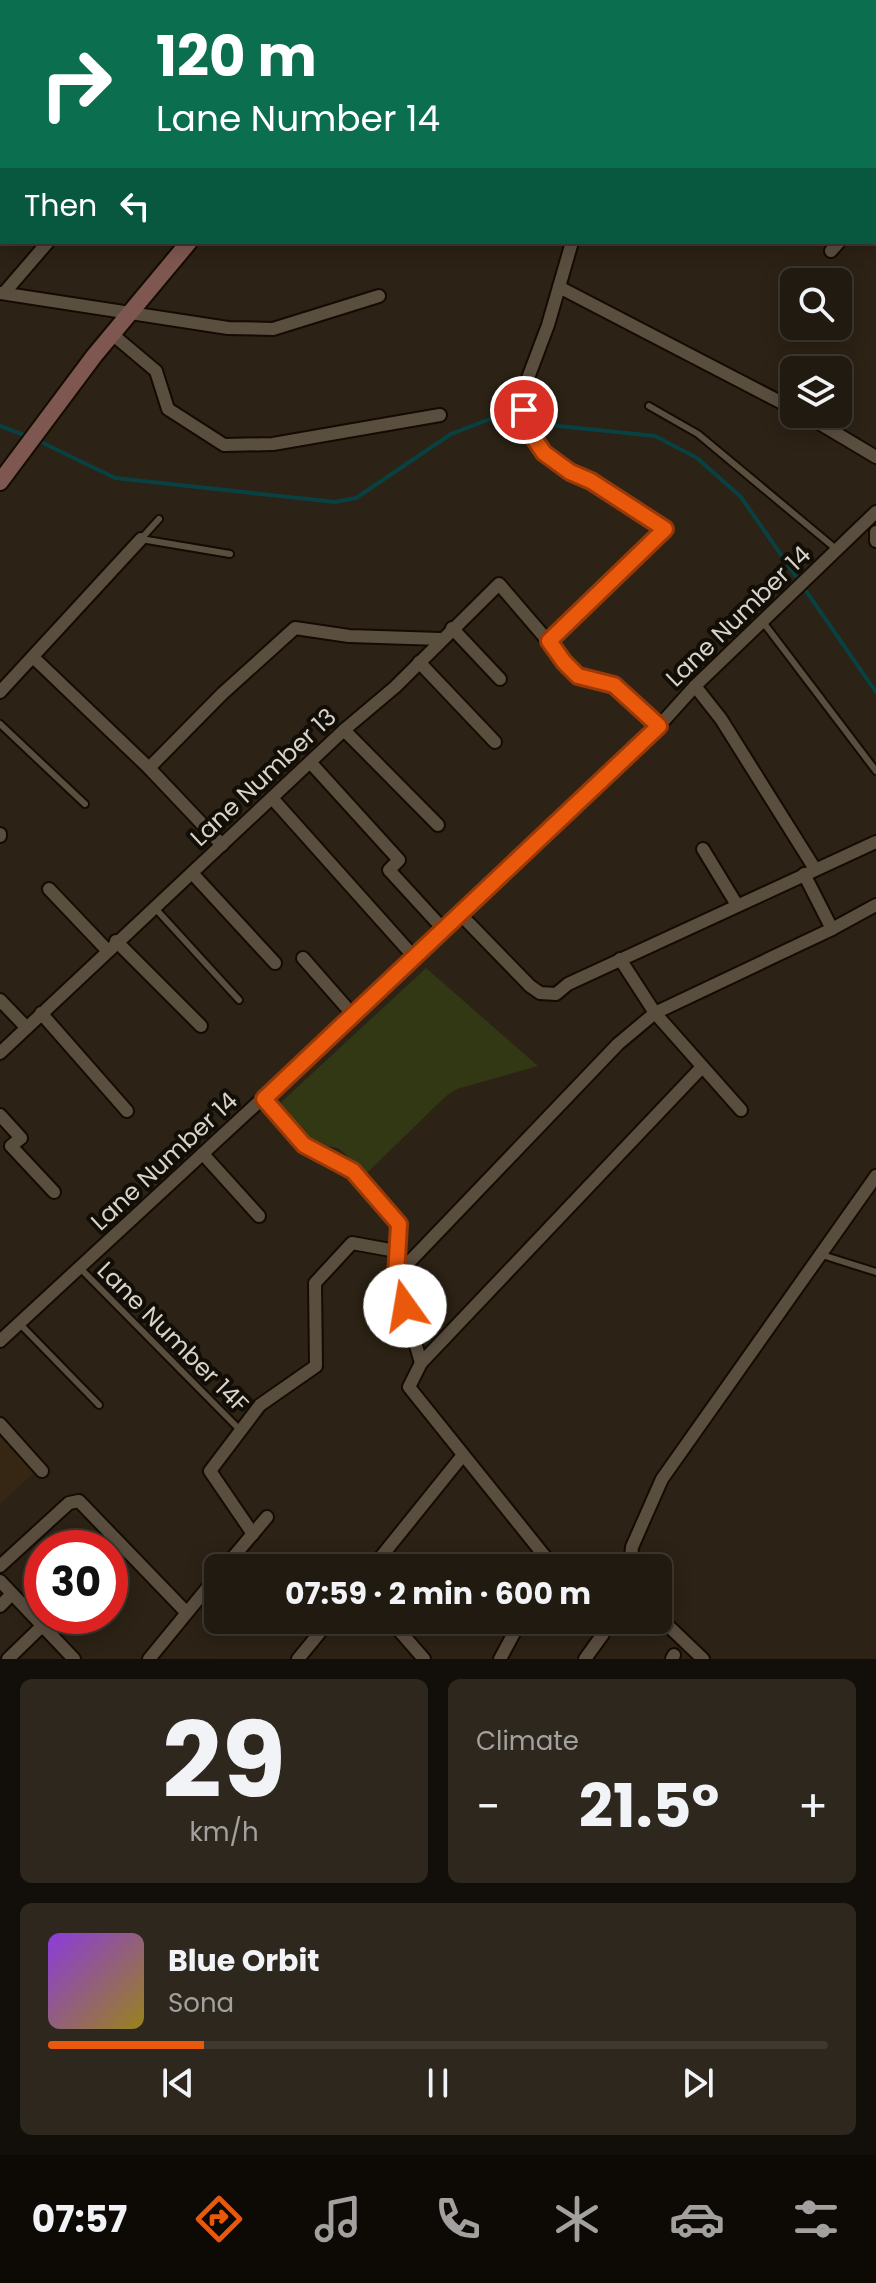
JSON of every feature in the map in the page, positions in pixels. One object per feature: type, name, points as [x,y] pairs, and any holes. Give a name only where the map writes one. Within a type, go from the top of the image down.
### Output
[{"type":"street","points":[[2,293],[46,244]]},
{"type":"street","points":[[0,482],[94,356],[187,244]]},
{"type":"street","points":[[571,244],[548,325],[522,394],[531,434],[544,453],[570,472],[591,481],[665,529],[549,641],[578,676],[614,685],[659,726]]},
{"type":"street","points":[[559,287],[780,402]]},
{"type":"street","points":[[2,293],[228,328],[273,329],[379,296]]},
{"type":"street","points":[[112,334],[142,356],[156,371],[168,409],[224,445],[273,444],[440,415]]},
{"type":"street","points":[[827,428],[876,457]]},
{"type":"street","name":"Lane Number 14","points":[[0,1341],[461,915],[876,512]]},
{"type":"street","points":[[876,532],[876,541]]},
{"type":"street","points":[[0,692],[141,539]]},
{"type":"street","name":"Lane Number 13","points":[[0,1053],[344,730],[395,687],[440,639],[499,584],[549,641]]},
{"type":"street","points":[[149,768],[222,694],[295,628],[349,636],[440,639]]},
{"type":"street","points":[[452,628],[500,679]]},
{"type":"street","points":[[33,657],[149,768],[222,845]]},
{"type":"street","points":[[419,662],[495,742]]},
{"type":"street","points":[[695,686],[721,719],[810,872],[832,929]]},
{"type":"street","points":[[344,730],[438,825]]},
{"type":"street","points":[[310,762],[399,860],[389,870],[444,930]]},
{"type":"street","points":[[272,798],[415,958]]},
{"type":"street","points":[[461,915],[540,993],[556,994],[568,984],[620,959],[876,842]]},
{"type":"street","points":[[703,849],[737,905]]},
{"type":"street","points":[[192,873],[275,963]]},
{"type":"street","points":[[49,889],[201,1026]]},
{"type":"street","points":[[396,1276],[618,1044],[655,1013],[876,905]]},
{"type":"street","points":[[303,958],[353,1015]]},
{"type":"street","points":[[620,959],[655,1013],[741,1110]]},
{"type":"street","points":[[0,1000],[26,1027]]},
{"type":"street","points":[[41,1013],[127,1111]]},
{"type":"street","points":[[543,1554],[409,1387],[421,1363],[702,1067]]},
{"type":"street","points":[[264,1099],[304,1145],[353,1171],[399,1224],[396,1276],[421,1363]]},
{"type":"street","points":[[0,1115],[21,1138],[11,1146],[54,1192]]},
{"type":"street","points":[[203,1154],[259,1216]]},
{"type":"street","points":[[631,1554],[662,1479],[876,1176]]},
{"type":"street","points":[[253,1534],[210,1471],[260,1405],[316,1366],[315,1283],[352,1243],[396,1251]]},
{"type":"street","points":[[0,1424],[42,1471]]},
{"type":"street","points":[[383,1554],[463,1455]]},
{"type":"street","points":[[0,1566],[69,1503],[79,1501],[186,1612]]},
{"type":"street","points":[[236,1554],[267,1517]]},
{"type":"street","points":[[0,1581],[24,1607]]},
{"type":"street","points":[[149,1659],[204,1591]]},
{"type":"street","points":[[0,1606],[12,1594]]},
{"type":"street","points":[[672,1629],[703,1659]]},
{"type":"street","points":[[9,1659],[34,1634]]},
{"type":"street","points":[[50,1634],[74,1659]]},
{"type":"street","points":[[298,1659],[319,1634]]},
{"type":"street","points":[[402,1634],[424,1659]]},
{"type":"street","points":[[500,1659],[513,1634]]},
{"type":"street","points":[[585,1659],[603,1634]]},
{"type":"lane","points":[[649,406],[698,434],[838,550]]},
{"type":"lane","points":[[141,539],[159,519]]},
{"type":"lane","points":[[141,539],[230,554]]},
{"type":"lane","points":[[763,622],[876,771]]},
{"type":"lane","points":[[0,724],[85,804]]},
{"type":"lane","points":[[154,907],[239,1000]]},
{"type":"lane","points":[[819,1254],[876,1272]]},
{"type":"lane","name":"Lane Number 14F","points":[[80,1268],[241,1431]]},
{"type":"lane","points":[[19,1324],[99,1405]]},
{"type":"shaded area","points":[[0,1430],[37,1470],[0,1504]]},
{"type":"green space","points":[[426,968],[538,1066],[457,1089],[367,1173],[338,1148],[311,1143],[277,1106]]},
{"type":"waterway","points":[[39,441],[115,478],[335,502],[356,498],[451,434],[490,419],[655,436],[697,458],[741,497],[876,692]]},
{"type":"waterway","points":[[0,426],[27,436]]},
{"type":"route","points":[[405,1306],[396,1276],[399,1224],[353,1171],[304,1145],[264,1099],[659,726],[614,685],[578,676],[549,641],[665,529],[544,453],[531,434],[524,410]]}]
